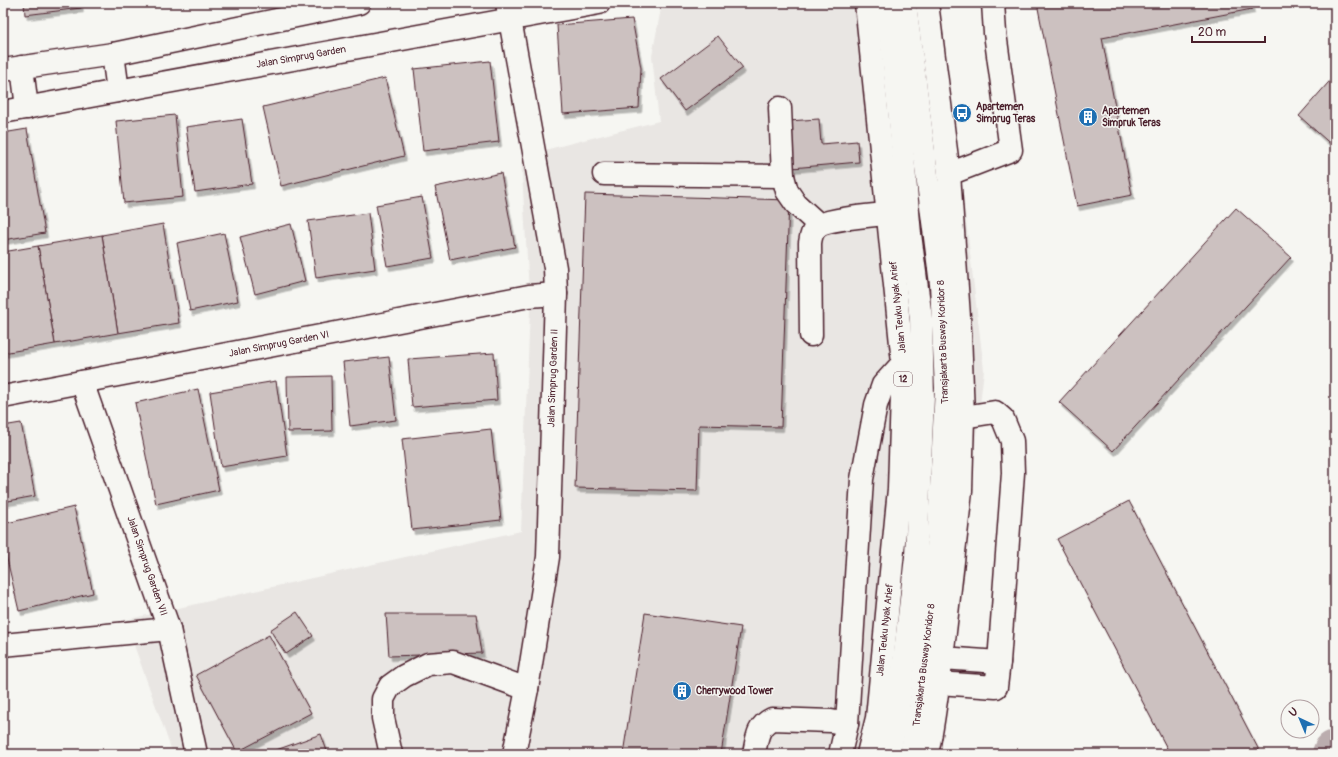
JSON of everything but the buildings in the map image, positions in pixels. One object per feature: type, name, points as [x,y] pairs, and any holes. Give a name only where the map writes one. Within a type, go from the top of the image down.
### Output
[{"type":"main road","points":[[27,108],[12,68],[113,54],[359,3]]},
{"type":"main road","name":"Jalan Simprug Garden","points":[[3,112],[118,91],[509,11],[600,3]]},
{"type":"main road","name":"Jalan Teuku Nyak Arief","points":[[866,3],[903,363],[899,496],[877,718],[868,754]]},
{"type":"main road","name":"Transjakarta Busway Koridor 8","points":[[886,3],[900,111],[910,234],[921,319],[923,397],[916,557],[898,712],[889,754]]},
{"type":"main road","name":"Transjakarta Busway Koridor 8","points":[[905,3],[941,284],[946,388],[938,547],[920,708],[912,754]]},
{"type":"main road","points":[[927,3],[948,174],[960,331],[963,417],[961,491],[942,658],[932,733],[927,754]]},
{"type":"main road","points":[[948,174],[1011,150],[992,3]]},
{"type":"main road","name":"Jalan Simprug Garden II","points":[[509,11],[555,268],[556,294],[548,557],[527,689],[514,754]]},
{"type":"main road","points":[[113,54],[118,91]]},
{"type":"main road","points":[[780,108],[783,176],[787,191],[796,204],[819,225]]},
{"type":"main road","points":[[604,174],[783,176]]},
{"type":"main road","points":[[811,335],[810,243],[812,232],[819,225],[850,218],[888,214]]},
{"type":"main road","name":"Jalan Simprug Garden VI","points":[[3,397],[529,296],[556,294]]},
{"type":"main road","points":[[840,754],[839,722],[862,479],[876,405],[883,385],[903,363]]},
{"type":"main road","name":"Jalan Simprug Garden VII","points":[[82,382],[169,629],[196,754]]},
{"type":"main road","points":[[938,683],[996,687],[1000,662],[1013,473],[1012,441],[1003,419],[995,412],[963,417]]},
{"type":"main road","points":[[3,645],[169,629]]},
{"type":"main road","points":[[942,658],[1000,662]]},
{"type":"main road","points":[[391,754],[383,718],[383,699],[390,686],[404,676],[428,664],[453,662],[527,689]]},
{"type":"main road","points":[[754,754],[759,730],[765,722],[772,720],[839,722]]},
{"type":"shaded area","points":[[662,3],[940,3],[984,370],[939,754],[173,754],[125,620],[521,531],[530,309],[521,156],[659,121],[652,56]]},
{"type":"place","name":"Apartemen Simprug Teras","points":[[962,113]]},
{"type":"place","name":"Apartemen Simpruk Teras","points":[[1088,117]]},
{"type":"place","name":"Cherrywood Tower","points":[[682,691]]}]
